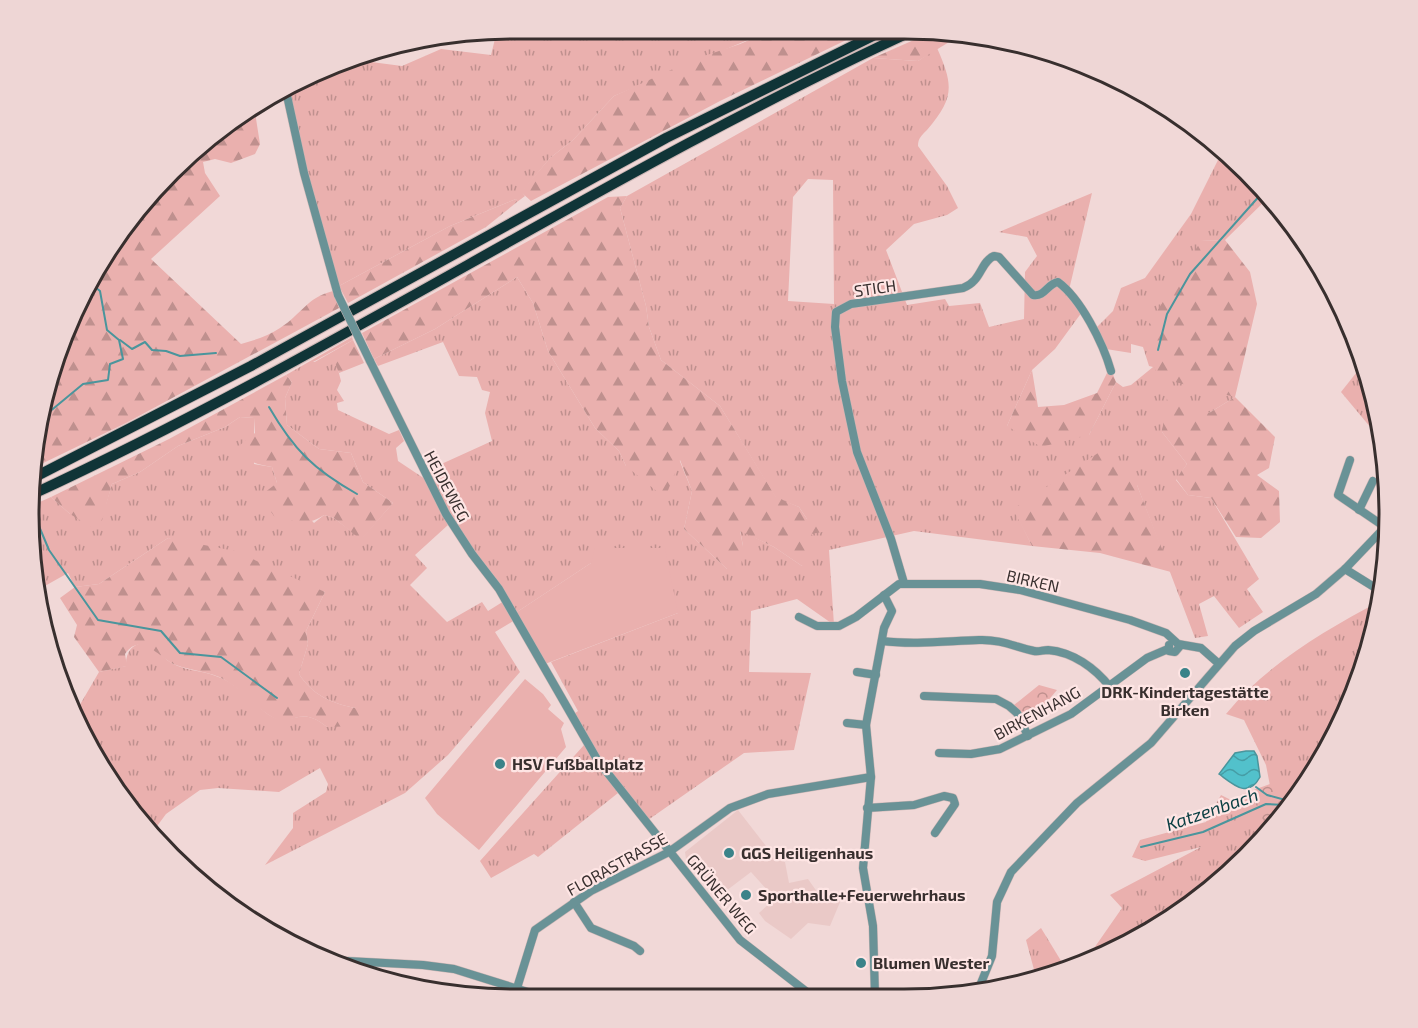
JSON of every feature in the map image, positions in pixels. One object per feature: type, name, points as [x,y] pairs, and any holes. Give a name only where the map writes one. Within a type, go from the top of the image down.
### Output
[{"type":"highway","points":[[41,474],[251,366],[666,138],[865,39]]},
{"type":"highway","points":[[40,491],[200,411],[734,120],[897,39]]},
{"type":"street","name":"HEIDEWEG","points":[[287,97],[304,173],[338,295],[425,476],[459,537],[499,589],[598,761],[669,852]]},
{"type":"street","name":"STICH","points":[[904,583],[853,435],[840,370],[835,327],[836,312],[851,304],[963,288],[976,281],[988,258],[999,257],[1033,295],[1042,294],[1058,282],[1069,290],[1104,350],[1111,371]]},
{"type":"street","points":[[1350,460],[1338,495],[1379,522]]},
{"type":"street","points":[[1359,510],[1373,482]]},
{"type":"street","points":[[981,983],[992,956],[997,902],[1011,872],[1077,804],[1151,743],[1218,663],[1254,631],[1316,594],[1345,569],[1378,534]]},
{"type":"street","points":[[1345,569],[1373,586]]},
{"type":"street","points":[[799,617],[817,626],[839,626],[894,586],[904,583]]},
{"type":"street","name":"BIRKEN","points":[[904,583],[959,583],[1020,590],[1130,620],[1166,633],[1172,641],[1181,645],[1201,648],[1218,663]]},
{"type":"street","points":[[875,989],[873,926],[863,868],[871,777],[866,725],[882,641],[892,611],[884,595]]},
{"type":"street","points":[[882,641],[915,644],[940,640],[979,640],[1005,642],[1037,651],[1047,650],[1082,661],[1101,676],[1110,687]]},
{"type":"street","points":[[1172,641],[1168,649],[1177,652],[1181,645]]},
{"type":"street","name":"BIRKENHANG","points":[[939,753],[985,753],[1028,736],[1071,714],[1148,658],[1168,649]]},
{"type":"street","points":[[857,672],[876,675]]},
{"type":"street","points":[[924,696],[996,699],[1017,713],[1028,736]]},
{"type":"street","points":[[847,723],[866,725]]},
{"type":"street","name":"FLORASTRASSE","points":[[517,988],[535,930],[591,891],[669,852],[730,808],[750,799],[871,777]]},
{"type":"street","points":[[867,808],[914,805],[944,796],[953,798],[955,804],[935,833]]},
{"type":"street","name":"GRÜNER WEG","points":[[669,852],[740,940],[803,989]]},
{"type":"street","points":[[574,902],[591,928],[634,946],[640,951]]},
{"type":"street","points":[[364,965],[423,964],[454,969],[520,989]]},
{"type":"shaded area","name":"GGS Heiligenhaus","points":[[738,810],[773,855],[785,862],[789,883],[808,879],[820,896],[843,895],[830,926],[808,923],[791,939],[765,921],[759,913],[772,901],[768,891],[751,872],[718,897],[686,859],[685,852]]},
{"type":"green space","points":[[750,39],[614,96],[573,140],[550,158],[522,192],[525,196],[517,202],[516,199],[450,226],[339,286],[307,176],[289,96],[332,75],[369,62],[402,66],[441,49],[491,55],[495,40]]},
{"type":"green space","points":[[751,39],[848,39],[720,101],[531,201],[521,192],[550,158],[573,140],[614,96],[695,59]]},
{"type":"green space","points":[[915,39],[950,41],[918,61],[873,58]]},
{"type":"green space","points":[[937,48],[948,82],[947,100],[936,119],[921,137],[918,146],[947,186],[958,208],[947,215],[914,224],[886,250],[907,305],[945,299],[949,306],[980,303],[989,327],[1024,319],[1025,272],[1037,256],[1027,237],[999,232],[1092,193],[1069,290],[1082,312],[1055,349],[1032,370],[1007,426],[1089,435],[1116,382],[1123,387],[1131,385],[1153,367],[1149,366],[1143,347],[1131,344],[1131,353],[1106,349],[1096,328],[1113,311],[1121,288],[1145,278],[1191,214],[1218,158],[1263,203],[1225,240],[1201,241],[1235,397],[1209,413],[1162,432],[1187,464],[1176,480],[1188,495],[1211,498],[1259,579],[1247,589],[1263,612],[1239,628],[1214,596],[1199,604],[1208,636],[1195,638],[1137,485],[1014,509],[1032,546],[914,531],[829,550],[834,625],[797,599],[751,611],[749,672],[811,673],[794,750],[744,753],[648,820],[590,745],[574,714],[578,711],[551,662],[678,613],[591,563],[517,612],[495,577],[461,534],[426,471],[492,441],[485,413],[490,392],[482,390],[477,377],[459,376],[443,342],[378,366],[374,359],[435,329],[517,277],[533,303],[548,351],[595,428],[619,451],[626,466],[679,459],[692,491],[684,529],[727,569],[743,546],[740,530],[774,547],[802,566],[810,534],[807,519],[799,507],[776,498],[720,406],[661,360],[649,327],[646,306],[620,208],[627,196],[873,58],[918,61]],"holes":[[[808,179],[833,180],[834,304],[788,301],[793,197]]]},
{"type":"green space","points":[[256,116],[260,144],[255,154],[231,163],[215,159],[203,162],[205,173],[220,196],[151,259],[241,344],[275,331],[310,302],[324,294],[333,291],[339,308],[126,423],[42,464],[48,421],[64,361],[75,332],[103,276],[137,225],[178,178],[225,137]]},
{"type":"green space","points":[[627,196],[620,208],[646,306],[649,327],[661,360],[720,406],[776,497],[799,507],[807,519],[826,524],[828,531],[811,534],[823,546],[802,566],[774,547],[740,531],[743,546],[741,568],[727,569],[684,529],[692,491],[680,460],[665,498],[626,466],[619,451],[595,428],[548,351],[533,303],[517,277],[435,329],[374,359],[362,333],[608,197]]},
{"type":"green space","points":[[516,199],[517,202],[486,227],[348,303],[339,286],[450,226]]},
{"type":"green space","points":[[1225,240],[1250,272],[1257,304],[1235,397],[1159,378],[1154,367],[1149,324],[1201,241]]},
{"type":"green space","points":[[352,337],[353,340],[313,362],[336,362],[341,381],[337,390],[344,401],[337,403],[338,410],[389,434],[399,430],[404,441],[396,448],[398,461],[425,479],[448,525],[415,555],[427,568],[410,585],[447,622],[482,602],[488,611],[504,601],[515,620],[495,632],[520,672],[448,755],[405,793],[265,865],[293,828],[293,813],[326,792],[328,784],[320,768],[279,792],[218,788],[200,790],[166,814],[157,827],[119,778],[79,706],[99,672],[126,666],[126,659],[131,649],[144,644],[155,649],[173,664],[227,681],[274,717],[288,719],[309,717],[327,727],[356,708],[339,704],[317,693],[299,674],[308,644],[306,631],[325,592],[168,538],[99,584],[75,587],[68,573],[45,586],[40,545],[39,502],[51,497],[70,514],[106,504],[112,484],[140,472],[178,446],[225,427],[240,417],[254,418],[254,464],[272,467],[277,483],[314,523],[324,515],[334,518],[361,539],[393,503],[363,482],[351,453],[319,449],[287,425],[285,398],[292,382],[286,375]]},
{"type":"green space","points":[[353,340],[364,363],[339,373],[335,363],[317,370],[313,363]]},
{"type":"green space","points":[[1110,367],[1116,382],[1089,435],[1041,447],[1007,426],[1032,370],[1038,407],[1064,405],[1097,393]]},
{"type":"green space","points":[[1357,372],[1371,428],[1341,392]]},
{"type":"green space","points":[[286,375],[292,382],[285,398],[287,425],[319,449],[351,453],[363,482],[393,503],[361,540],[334,518],[324,515],[305,522],[274,516],[260,496],[277,483],[272,467],[248,459],[240,445],[255,433],[254,418],[240,417],[225,427],[178,446],[140,472],[112,484],[101,524],[93,528],[70,514],[51,497],[169,439]]},
{"type":"green space","points":[[1235,397],[1275,437],[1269,468],[1257,475],[1279,491],[1280,522],[1261,538],[1236,537],[1211,498],[1188,495],[1176,479],[1187,464],[1162,432],[1167,398],[1209,413]]},
{"type":"green space","points":[[1098,453],[1137,485],[1171,572],[1100,553],[1032,546],[1013,509]]},
{"type":"green space","points":[[168,538],[235,551],[325,592],[306,631],[308,644],[299,674],[317,693],[339,704],[356,708],[361,720],[359,726],[327,727],[317,720],[302,716],[279,720],[266,713],[225,680],[176,665],[144,645],[131,647],[125,654],[127,666],[99,672],[74,637],[77,625],[60,598],[75,587],[99,584]]},
{"type":"green space","points":[[595,548],[665,548],[678,613],[545,664],[517,612],[591,563]]},
{"type":"green space","points":[[1370,606],[1354,667],[1343,696],[1315,752],[1281,803],[1240,850],[1193,891],[1142,925],[1093,950],[1122,908],[1110,895],[1201,847],[1145,861],[1132,857],[1140,840],[1206,822],[1221,795],[1243,806],[1271,791],[1266,765],[1244,720],[1226,714],[1259,679],[1297,650]]},
{"type":"green space","name":"HSV Fußballplatz","points":[[525,679],[543,694],[551,705],[548,709],[564,723],[561,729],[566,747],[479,850],[437,814],[425,798]]},
{"type":"green space","points":[[1039,685],[1057,690],[1046,703],[1021,715],[1014,705]]},
{"type":"green space","points":[[584,745],[618,793],[538,857],[534,854],[491,878],[480,861]]},
{"type":"green space","points":[[1273,783],[1294,785],[1269,818],[1260,819],[1242,831],[1240,821],[1246,819],[1249,810],[1240,795]]},
{"type":"green space","points":[[1041,928],[1062,962],[1034,971],[1026,940]]},
{"type":"water","points":[[1254,751],[1257,756],[1260,777],[1255,784],[1246,789],[1235,786],[1219,774],[1235,753]]},
{"type":"waterway","points":[[1158,350],[1167,314],[1190,274],[1258,198]]},
{"type":"waterway","points":[[50,411],[83,384],[108,380],[110,364],[123,359],[119,340],[107,330],[100,291],[96,288]]},
{"type":"waterway","points":[[120,340],[132,349],[145,342],[152,350],[166,351],[180,356],[216,353]]},
{"type":"waterway","points":[[269,407],[296,447],[316,467],[357,494]]},
{"type":"waterway","points":[[39,527],[49,550],[98,620],[161,631],[180,653],[221,657],[277,698]]},
{"type":"waterway","points":[[1256,787],[1267,795],[1284,800]]},
{"type":"waterway","name":"Katzenbach","points":[[1141,847],[1203,832],[1266,804],[1280,805]]},
{"type":"place","name":"DRK-Kindertagestätte Birken","points":[[1185,673]]},
{"type":"place","name":"HSV Fußballplatz","points":[[500,764]]},
{"type":"place","name":"GGS Heiligenhaus","points":[[729,853]]},
{"type":"place","name":"Sporthalle+Feuerwehrhaus","points":[[746,895]]},
{"type":"place","name":"Blumen Wester","points":[[861,963]]}]
